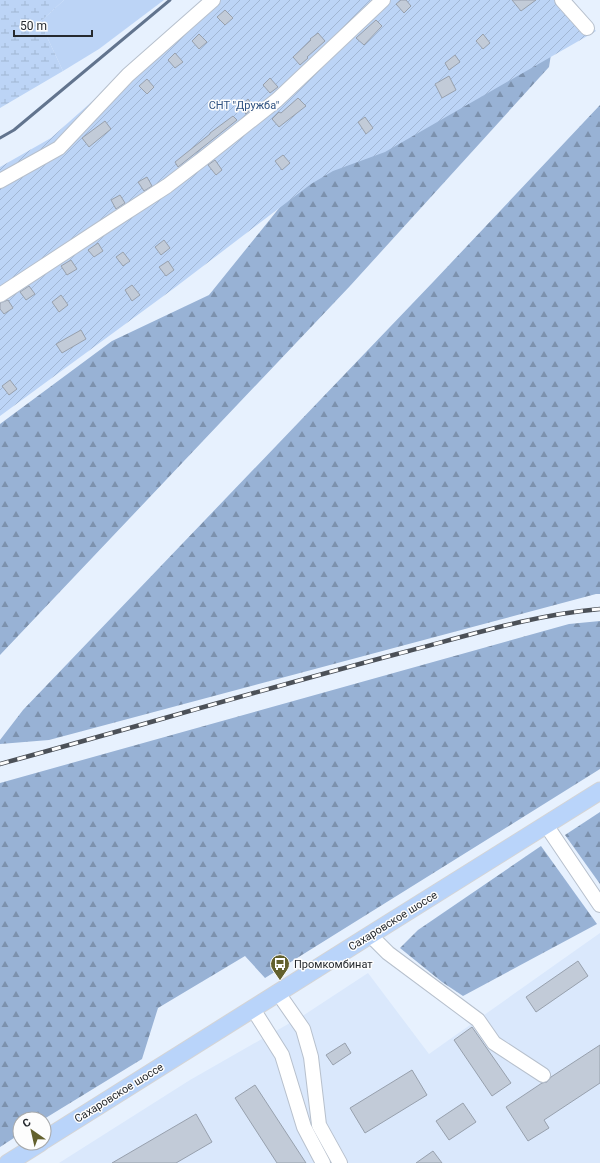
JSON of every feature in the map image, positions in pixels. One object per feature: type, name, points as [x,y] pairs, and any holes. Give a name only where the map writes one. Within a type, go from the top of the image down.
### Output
[{"type":"main road","name":"Сахаровское шоссе","points":[[52,1135],[600,791]]},
{"type":"main road","points":[[8,1163],[27,1151]]},
{"type":"street","points":[[0,181],[59,148],[128,75],[213,0]]},
{"type":"street","points":[[0,295],[167,186],[199,162],[276,100],[383,0]]},
{"type":"street","points":[[562,0],[587,28]]},
{"type":"street","points":[[546,825],[600,905]]},
{"type":"street","points":[[370,935],[388,953],[478,1020],[494,1043],[543,1075]]},
{"type":"street","points":[[278,993],[303,1029],[311,1057],[319,1125],[340,1163]]},
{"type":"street","points":[[253,1008],[282,1055],[304,1127],[323,1163]]},
{"type":"shaded area","points":[[600,933],[600,1163],[59,1163],[190,1080],[304,1015],[368,973],[429,1054]]},
{"type":"green space","points":[[0,0],[64,0],[40,22],[63,71],[0,108]]},
{"type":"green space","points":[[64,0],[164,0],[99,49],[63,71],[40,22]]},
{"type":"green space","name":"СНТ \"Дружба\"","points":[[206,0],[569,0],[596,31],[385,152],[333,171],[311,184],[173,289],[0,416],[0,167],[51,138]]},
{"type":"green space","points":[[552,48],[549,67],[350,286],[0,655],[0,424],[112,341],[209,295],[305,176]]},
{"type":"green space","points":[[600,105],[600,594],[49,740],[0,744],[0,740],[23,710],[434,281]]},
{"type":"green space","points":[[600,621],[600,769],[265,978],[245,956],[158,1008],[142,1059],[52,1114],[52,1111],[12,1111],[12,1139],[0,1147],[0,783],[569,624]]},
{"type":"green space","points":[[600,812],[600,884],[565,835]]},
{"type":"green space","points":[[541,846],[597,924],[463,996],[442,982],[400,948],[418,930]]},
{"type":"building","points":[[401,0],[406,0],[411,6],[404,13],[396,4]]},
{"type":"building","points":[[512,0],[536,0],[521,11]]},
{"type":"building","points":[[225,10],[233,18],[225,25],[217,17]]},
{"type":"building","points":[[376,20],[382,26],[364,45],[356,38]]},
{"type":"building","points":[[318,33],[325,41],[300,65],[293,57],[311,40],[310,39]]},
{"type":"building","points":[[199,34],[207,42],[199,49],[192,41]]},
{"type":"building","points":[[483,34],[490,43],[483,49],[476,41]]},
{"type":"building","points":[[175,53],[183,62],[175,68],[168,60]]},
{"type":"building","points":[[455,55],[460,62],[449,70],[445,63]]},
{"type":"building","points":[[449,76],[456,90],[442,98],[435,84]]},
{"type":"building","points":[[270,78],[278,87],[270,93],[263,85]]},
{"type":"building","points":[[147,79],[154,87],[147,94],[139,86]]},
{"type":"building","points":[[298,98],[306,106],[279,127],[272,119]]},
{"type":"building","points":[[248,99],[254,107],[246,114],[240,106]]},
{"type":"building","points":[[233,116],[237,120],[178,167],[175,162]]},
{"type":"building","points":[[365,117],[373,128],[366,134],[358,122]]},
{"type":"building","points":[[105,121],[111,129],[89,147],[82,138]]},
{"type":"building","points":[[283,155],[290,163],[282,170],[275,161]]},
{"type":"building","points":[[215,160],[222,170],[216,175],[208,165]]},
{"type":"building","points":[[147,177],[152,186],[144,191],[138,182]]},
{"type":"building","points":[[120,195],[125,203],[116,209],[111,200]]},
{"type":"building","points":[[164,240],[170,248],[161,255],[155,247]]},
{"type":"building","points":[[98,243],[103,251],[94,257],[88,250]]},
{"type":"building","points":[[123,252],[130,261],[123,266],[116,257]]},
{"type":"building","points":[[71,260],[77,269],[67,275],[61,266]]},
{"type":"building","points":[[168,261],[174,270],[166,276],[159,267]]},
{"type":"building","points":[[132,285],[140,295],[132,301],[125,290]]},
{"type":"building","points":[[29,286],[35,294],[26,300],[20,292]]},
{"type":"building","points":[[61,295],[68,305],[59,312],[52,302]]},
{"type":"building","points":[[8,300],[13,308],[4,314],[0,309],[0,303]]},
{"type":"building","points":[[81,330],[86,339],[62,353],[56,344]]},
{"type":"building","points":[[10,380],[17,389],[9,395],[2,386]]},
{"type":"building","points":[[578,961],[588,976],[536,1012],[526,997]]},
{"type":"building","points":[[472,1027],[511,1083],[492,1096],[454,1040]]},
{"type":"building","points":[[345,1043],[351,1053],[333,1065],[326,1055]]},
{"type":"building","points":[[600,1045],[600,1083],[544,1120],[549,1128],[528,1141],[506,1107],[542,1083],[547,1082],[551,1077]]},
{"type":"building","points":[[412,1070],[427,1095],[365,1133],[350,1108]]},
{"type":"building","points":[[255,1085],[306,1163],[277,1163],[235,1098]]},
{"type":"building","points":[[463,1103],[476,1122],[449,1140],[436,1121]]},
{"type":"building","points":[[196,1114],[212,1142],[176,1163],[112,1163]]},
{"type":"building","points":[[433,1151],[442,1163],[416,1163]]},
{"type":"waterway","points":[[0,138],[14,130],[170,0]]},
{"type":"railway","points":[[0,764],[472,634],[523,621],[600,609]]},
{"type":"place","name":"Промкомбинат","points":[[280,981]]}]
